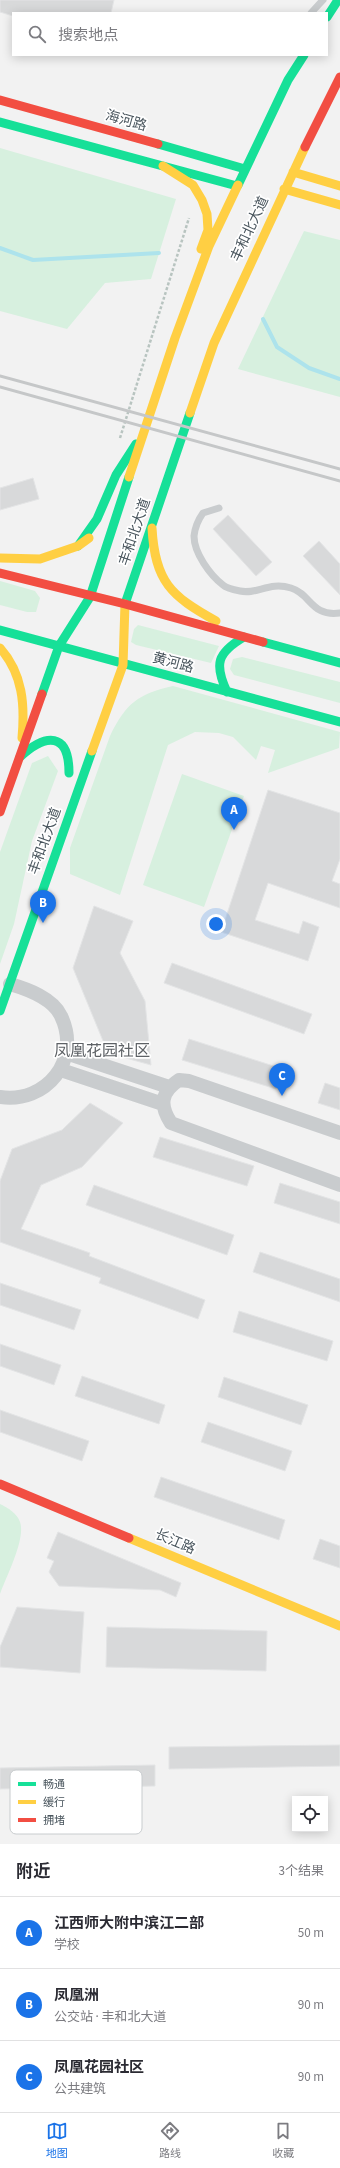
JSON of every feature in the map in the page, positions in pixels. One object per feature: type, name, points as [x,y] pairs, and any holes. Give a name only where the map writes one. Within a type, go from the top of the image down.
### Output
[{"type":"main road","points":[[328,15],[338,0]]},
{"type":"main road","name":"丰和北大道","points":[[1,809],[59,646],[90,597],[175,338],[209,246],[288,80],[303,56]]},
{"type":"main road","name":"丰和北大道","points":[[0,1011],[123,665],[125,604],[214,343],[284,189],[340,77]]},
{"type":"main road","name":"海河路","points":[[0,100],[245,169]]},
{"type":"main road","points":[[0,122],[237,186]]},
{"type":"main road","points":[[78,546],[97,519],[116,475],[137,442],[180,298],[208,230],[208,214],[193,185],[163,166]]},
{"type":"main road","points":[[293,172],[340,186]]},
{"type":"main road","points":[[284,189],[340,205]]},
{"type":"main road","points":[[0,558],[40,559],[78,546],[100,531],[119,510]]},
{"type":"main road","points":[[152,525],[152,550],[156,568],[165,584],[190,607],[244,637]]},
{"type":"main road","points":[[0,572],[90,597],[125,604],[340,663]]},
{"type":"main road","name":"黄河路","points":[[0,630],[59,646],[109,665],[123,665],[340,722]]},
{"type":"main road","points":[[227,692],[219,676],[218,665],[221,653],[229,645],[244,637]]},
{"type":"main road","points":[[0,648],[7,654],[15,670],[22,694],[24,711],[20,756]]},
{"type":"main road","points":[[20,756],[33,744],[42,740],[51,739],[62,744],[67,754],[68,777],[78,751]]},
{"type":"main road","points":[[29,930],[38,875]]},
{"type":"main road","name":"长江路","points":[[0,1484],[340,1626]]},
{"type":"street","points":[[0,1097],[14,1099],[34,1092],[50,1083],[61,1070],[66,1052],[66,1038],[61,1015],[41,997],[10,984]]},
{"type":"street","points":[[66,1052],[169,1086]]},
{"type":"street","points":[[61,1070],[163,1104]]},
{"type":"street","points":[[340,1133],[189,1081],[179,1080],[169,1086],[165,1094],[163,1104],[164,1113],[171,1123],[181,1128],[340,1185]]},
{"type":"lane","points":[[313,12],[323,0]]},
{"type":"lane","points":[[288,80],[294,56]]},
{"type":"lane","points":[[219,508],[203,513],[196,524],[194,537],[205,565],[223,586],[241,592],[272,585],[286,586],[298,590],[318,610],[333,614],[340,613]]},
{"type":"path","points":[[119,441],[187,227],[190,213]]},
{"type":"green space","points":[[0,148],[176,199],[151,279],[105,283],[67,329],[0,311]]},
{"type":"green space","points":[[304,231],[340,240],[340,397],[238,369]]},
{"type":"green space","points":[[0,581],[35,591],[40,598],[36,612],[27,612],[0,605]]},
{"type":"green space","points":[[138,625],[219,646],[211,663],[136,645],[131,642],[134,629]]},
{"type":"green space","points":[[242,657],[340,682],[340,703],[234,675],[230,669],[233,659]]},
{"type":"green space","points":[[173,686],[340,732],[339,748],[268,773],[275,750],[261,746],[256,760],[233,737],[219,733],[195,732],[168,745],[120,895],[70,874],[70,848],[110,736],[122,715],[134,702],[142,697]]},
{"type":"green space","points":[[48,756],[58,771],[32,841],[14,924],[0,964],[0,852],[32,763]]},
{"type":"green space","points":[[182,774],[244,796],[204,907],[143,885]]},
{"type":"green space","points":[[0,1504],[17,1516],[21,1529],[18,1548],[0,1594]]},
{"type":"building","points":[[0,0],[114,0],[111,12],[12,12],[12,16],[0,12]]},
{"type":"building","points":[[33,478],[39,499],[0,510],[0,488]]},
{"type":"building","points":[[228,515],[272,562],[256,576],[213,529]]},
{"type":"building","points":[[319,541],[340,564],[340,595],[303,556]]},
{"type":"building","points":[[268,790],[340,813],[340,859],[332,881],[340,884],[340,908],[268,883],[255,920],[299,934],[303,921],[319,927],[308,961],[221,932]]},
{"type":"building","points":[[94,906],[133,921],[120,953],[145,1001],[151,1065],[108,1053],[73,968]]},
{"type":"building","points":[[172,963],[312,1014],[304,1034],[164,983]]},
{"type":"building","points":[[189,1039],[283,1069],[276,1089],[182,1060]]},
{"type":"building","points":[[325,1083],[340,1088],[340,1110],[318,1103]]},
{"type":"building","points":[[90,1103],[123,1123],[82,1167],[41,1185],[21,1229],[90,1253],[89,1256],[205,1300],[198,1319],[99,1283],[101,1278],[0,1242],[0,1181],[12,1149],[62,1130]]},
{"type":"building","points":[[160,1137],[254,1166],[247,1186],[153,1157]]},
{"type":"building","points":[[280,1183],[340,1202],[340,1224],[274,1203]]},
{"type":"building","points":[[94,1185],[234,1235],[227,1255],[86,1205]]},
{"type":"building","points":[[260,1252],[340,1279],[340,1302],[253,1272]]},
{"type":"building","points":[[0,1283],[81,1310],[74,1330],[0,1305]]},
{"type":"building","points":[[239,1311],[333,1341],[327,1361],[233,1332]]},
{"type":"building","points":[[0,1344],[61,1365],[54,1385],[0,1366]]},
{"type":"building","points":[[82,1376],[165,1405],[159,1424],[75,1396]]},
{"type":"building","points":[[224,1377],[308,1405],[301,1425],[218,1397]]},
{"type":"building","points":[[0,1410],[89,1441],[82,1461],[0,1432]]},
{"type":"building","points":[[208,1422],[292,1451],[285,1471],[201,1442]]},
{"type":"building","points":[[161,1477],[285,1520],[279,1540],[154,1497]]},
{"type":"building","points":[[58,1532],[181,1583],[176,1597],[160,1590],[59,1586],[49,1572],[54,1561],[47,1558]]},
{"type":"building","points":[[320,1539],[340,1546],[340,1568],[313,1559]]},
{"type":"building","points":[[17,1607],[84,1612],[80,1673],[0,1667],[0,1647]]},
{"type":"building","points":[[107,1627],[267,1631],[266,1671],[106,1667]]},
{"type":"building","points":[[340,1745],[340,1766],[169,1769],[169,1747]]},
{"type":"building","points":[[155,1765],[155,1786],[142,1786],[142,1770],[10,1770],[10,1789],[0,1789],[0,1768]]},
{"type":"waterway","points":[[0,248],[33,260],[159,253]]},
{"type":"waterway","points":[[263,319],[277,347],[309,368],[340,379]]},
{"type":"railway","points":[[0,376],[340,469]]},
{"type":"railway","points":[[0,387],[340,481]]},
{"type":"traffic: fast","points":[[328,15],[338,0]]},
{"type":"traffic: fast","points":[[238,185],[288,80],[303,56]]},
{"type":"traffic: fast","points":[[0,122],[237,186]]},
{"type":"traffic: fast","points":[[158,144],[245,169]]},
{"type":"traffic: fast","points":[[125,604],[190,413]]},
{"type":"traffic: fast","points":[[78,546],[97,519],[116,475],[136,444]]},
{"type":"traffic: fast","points":[[42,694],[59,646],[90,597],[129,477]]},
{"type":"traffic: fast","points":[[0,630],[340,722]]},
{"type":"traffic: fast","points":[[227,692],[220,674],[220,660],[228,648],[244,637]]},
{"type":"traffic: fast","points":[[263,642],[340,663]]},
{"type":"traffic: fast","points":[[20,757],[39,744],[47,741],[54,741],[60,744],[65,750],[68,760],[69,773]]},
{"type":"traffic: fast","points":[[0,1011],[92,751]]},
{"type":"traffic: slow","points":[[190,413],[214,343],[305,147]]},
{"type":"traffic: slow","points":[[163,166],[193,185],[202,200],[207,214],[208,230],[201,249]]},
{"type":"traffic: slow","points":[[293,172],[340,186]]},
{"type":"traffic: slow","points":[[129,477],[175,338],[209,246],[238,185]]},
{"type":"traffic: slow","points":[[284,189],[340,205]]},
{"type":"traffic: slow","points":[[152,528],[157,562],[168,585],[187,604],[216,621]]},
{"type":"traffic: slow","points":[[0,558],[40,559],[78,546],[89,538]]},
{"type":"traffic: slow","points":[[92,751],[123,665],[125,604]]},
{"type":"traffic: slow","points":[[0,648],[14,668],[21,690],[23,714],[22,738]]},
{"type":"traffic: slow","points":[[129,1538],[340,1626]]},
{"type":"traffic: jam","points":[[305,147],[340,77]]},
{"type":"traffic: jam","points":[[0,100],[158,144]]},
{"type":"traffic: jam","points":[[0,573],[125,604],[263,642]]},
{"type":"traffic: jam","points":[[0,812],[42,694]]},
{"type":"traffic: jam","points":[[0,1484],[129,1538]]},
{"type":"place","name":"江西师大附中滨江二部","points":[[234,830]]},
{"type":"place","name":"凤凰洲","points":[[43,923]]},
{"type":"place","name":"凤凰花园社区","points":[[282,1096]]},
{"type":"district","name":"凤凰花园社区","points":[[102,1051]]}]
